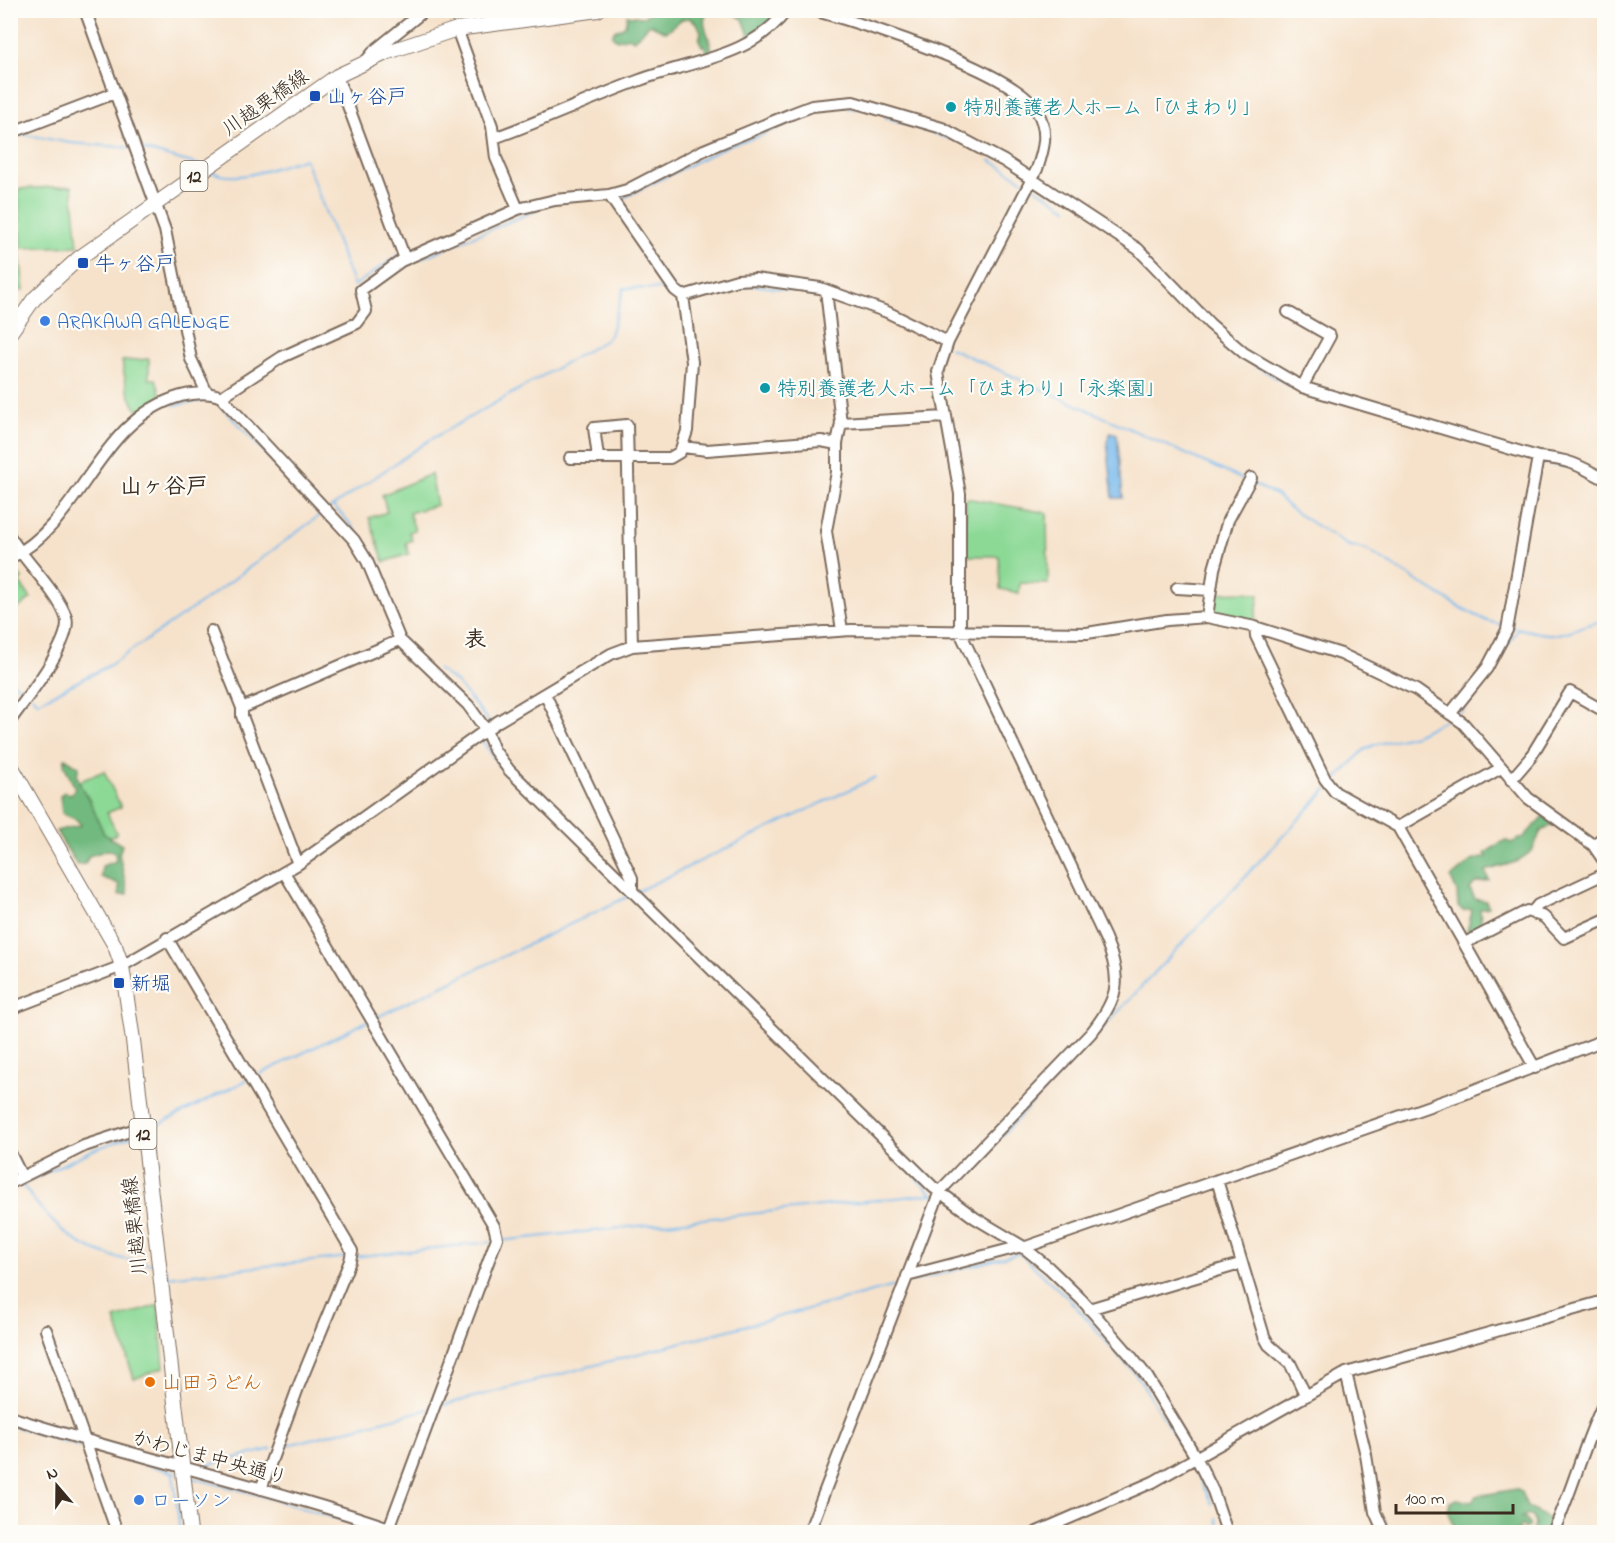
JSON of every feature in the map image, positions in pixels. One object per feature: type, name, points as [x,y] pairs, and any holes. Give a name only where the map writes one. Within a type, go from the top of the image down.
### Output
[{"type":"main road","name":"川越栗橋線","points":[[10,333],[34,300],[63,270],[337,76],[366,61],[457,29],[598,10]]},
{"type":"main road","name":"川越栗橋線","points":[[10,764],[106,927],[122,966],[190,1533]]},
{"type":"street","points":[[85,10],[156,203],[170,248],[191,359],[207,393]]},
{"type":"street","points":[[366,61],[374,51],[425,10]]},
{"type":"street","points":[[494,138],[646,77],[737,50],[777,23],[787,10]]},
{"type":"street","points":[[809,1533],[940,1191],[1091,1033],[1112,1004],[1117,985],[1115,960],[1106,938],[960,632],[960,494],[938,372],[948,342],[1037,169],[1045,146],[1039,113],[1026,97],[1013,88],[929,49],[813,10]]},
{"type":"street","points":[[457,29],[494,138],[496,158],[518,209]]},
{"type":"street","points":[[337,76],[405,259]]},
{"type":"street","points":[[14,130],[115,93]]},
{"type":"street","points":[[221,398],[282,357],[357,323],[366,311],[361,290],[405,259],[518,209],[555,200],[609,195],[627,190],[654,174],[732,138],[812,106],[853,102],[942,128],[980,146],[1138,249],[1210,324],[1244,353],[1302,387],[1538,457],[1563,458],[1605,479]]},
{"type":"street","points":[[570,458],[670,458],[683,447],[687,431],[692,362],[683,296],[675,290],[609,195]]},
{"type":"street","points":[[683,296],[737,280],[755,279],[826,290],[887,312],[948,342]]},
{"type":"street","points":[[826,290],[841,423],[837,444],[837,471],[826,531],[842,630]]},
{"type":"street","points":[[1288,312],[1330,336],[1302,387]]},
{"type":"street","points":[[15,555],[31,547],[58,517],[112,442],[140,414],[191,393],[207,393],[221,398],[354,540],[367,561],[400,640],[453,689],[486,730],[494,750],[509,770],[940,1191],[969,1214],[1023,1247],[1067,1284],[1146,1375],[1197,1459],[1216,1499],[1227,1533]]},
{"type":"street","points":[[841,423],[945,417]]},
{"type":"street","points":[[598,457],[594,428],[627,425],[632,646]]},
{"type":"street","points":[[683,447],[707,450],[821,441],[837,444]]},
{"type":"street","points":[[1450,714],[1487,668],[1507,630],[1538,457]]},
{"type":"street","points":[[1207,617],[1210,590],[1228,519],[1251,478]]},
{"type":"street","points":[[10,537],[15,555],[60,604],[67,626],[57,651],[10,721]]},
{"type":"street","points":[[1177,588],[1210,590]]},
{"type":"street","points":[[10,1010],[122,966],[298,864],[486,730],[611,654],[632,646],[842,630],[1087,633],[1167,620],[1207,617],[1255,627],[1341,654],[1416,690],[1473,734],[1511,780],[1536,805],[1593,845],[1605,861]]},
{"type":"street","points":[[1255,627],[1256,636],[1325,779],[1335,792],[1398,827],[1535,1068]]},
{"type":"street","points":[[211,631],[242,708],[242,716],[298,864]]},
{"type":"street","points":[[242,708],[400,640]]},
{"type":"street","points":[[1511,780],[1530,758],[1570,692],[1605,711]]},
{"type":"street","points":[[545,694],[632,878],[632,891]]},
{"type":"street","points":[[1398,827],[1501,768]]},
{"type":"street","points":[[1593,845],[1605,837]]},
{"type":"street","points":[[284,872],[494,1226],[497,1238],[389,1528]]},
{"type":"street","points":[[1533,911],[1538,905],[1605,874]]},
{"type":"street","points":[[1465,943],[1527,911],[1533,911],[1544,917],[1564,938],[1605,920]]},
{"type":"street","points":[[167,939],[352,1251],[261,1489]]},
{"type":"street","points":[[907,1276],[1023,1247],[1535,1068],[1605,1041]]},
{"type":"street","points":[[10,1183],[84,1146],[142,1127]]},
{"type":"street","points":[[10,1153],[22,1177]]},
{"type":"street","points":[[1216,1180],[1240,1264],[1269,1345],[1290,1363],[1306,1396]]},
{"type":"street","points":[[1089,1309],[1240,1264]]},
{"type":"street","points":[[1036,1533],[1153,1482],[1346,1373],[1605,1301]]},
{"type":"street","points":[[46,1330],[117,1533]]},
{"type":"street","points":[[1346,1373],[1366,1455],[1372,1500],[1384,1533]]},
{"type":"street","points":[[1553,1533],[1565,1508],[1583,1450],[1605,1403]]},
{"type":"street","name":"かわじま中央通り","points":[[10,1417],[85,1441],[261,1489],[401,1533]]},
{"type":"green space","points":[[652,11],[709,11],[704,21],[711,43],[711,54],[707,53],[705,46],[702,46],[699,40],[701,32],[697,23],[689,18],[682,19],[666,32],[650,24],[634,40],[629,37],[617,40],[612,36],[614,31],[625,26],[627,15],[643,17]]},
{"type":"green space","points":[[728,11],[784,11],[750,38],[743,19]]},
{"type":"green space","points":[[72,186],[78,246],[22,248],[18,189]]},
{"type":"green space","points":[[11,247],[19,248],[24,290],[11,292]]},
{"type":"green space","points":[[149,359],[149,379],[156,379],[162,399],[138,411],[129,394],[122,361]]},
{"type":"green space","points":[[431,474],[437,505],[409,513],[415,530],[409,532],[412,540],[406,543],[409,554],[384,562],[369,518],[387,512],[382,495]]},
{"type":"green space","points":[[966,498],[1047,513],[1048,584],[1020,583],[1019,593],[1000,589],[999,556],[964,556]]},
{"type":"green space","points":[[11,562],[22,579],[19,582],[31,598],[11,614]]},
{"type":"green space","points":[[1246,592],[1259,595],[1255,621],[1209,612],[1214,593]]},
{"type":"green space","points":[[65,758],[79,767],[77,775],[81,787],[90,801],[104,834],[122,845],[119,854],[128,894],[119,895],[119,884],[101,877],[102,866],[116,861],[115,852],[107,850],[89,856],[85,864],[77,865],[56,831],[81,825],[77,820],[62,813],[60,796],[64,792],[71,794],[75,788],[64,765]]},
{"type":"green space","points":[[104,771],[121,807],[107,813],[117,834],[105,840],[78,782]]},
{"type":"green space","points":[[1544,815],[1553,825],[1541,831],[1532,851],[1516,862],[1485,871],[1489,880],[1475,883],[1470,889],[1475,899],[1486,901],[1489,907],[1480,909],[1482,931],[1465,940],[1472,911],[1470,909],[1463,911],[1458,907],[1457,892],[1451,878],[1471,861],[1487,857],[1485,853],[1505,840],[1511,843],[1524,837]]},
{"type":"green space","points":[[158,1305],[164,1367],[134,1379],[115,1319]]},
{"type":"green space","points":[[1516,1489],[1521,1492],[1527,1507],[1549,1519],[1550,1524],[1545,1532],[1532,1532],[1535,1524],[1532,1517],[1527,1515],[1521,1518],[1525,1519],[1530,1526],[1525,1529],[1522,1525],[1518,1528],[1523,1532],[1456,1532],[1448,1512],[1450,1502],[1457,1499],[1471,1501],[1477,1496]]},
{"type":"water","points":[[1111,432],[1117,434],[1123,498],[1113,498],[1107,441]]},
{"type":"waterway","points":[[848,108],[860,109]]},
{"type":"waterway","points":[[616,199],[623,198],[731,144],[757,137],[815,111]]},
{"type":"waterway","points":[[885,117],[951,139]]},
{"type":"waterway","points":[[22,134],[70,143],[132,148]]},
{"type":"waterway","points":[[138,148],[199,165]]},
{"type":"waterway","points":[[212,172],[234,176],[246,175],[305,159],[354,286],[400,254]]},
{"type":"waterway","points":[[990,160],[1026,182]]},
{"type":"waterway","points":[[1031,185],[1067,208]]},
{"type":"waterway","points":[[419,259],[539,209]]},
{"type":"waterway","points":[[1132,251],[1141,259]]},
{"type":"waterway","points":[[711,293],[752,285],[821,294]]},
{"type":"waterway","points":[[330,508],[428,441],[606,340],[610,335],[624,288],[663,289],[671,293]]},
{"type":"waterway","points":[[882,316],[894,321]]},
{"type":"waterway","points":[[950,348],[1246,481]]},
{"type":"waterway","points":[[1249,362],[1301,392]]},
{"type":"waterway","points":[[173,405],[208,400],[217,402],[299,488],[320,515]]},
{"type":"waterway","points":[[1543,463],[1567,467]]},
{"type":"waterway","points":[[1251,483],[1276,495],[1292,510],[1347,545],[1367,550],[1456,605],[1487,621],[1503,625]]},
{"type":"waterway","points":[[333,506],[354,528],[369,552],[392,608]]},
{"type":"waterway","points":[[32,696],[38,702],[110,665],[208,598],[323,513]]},
{"type":"waterway","points":[[27,555],[47,536]]},
{"type":"waterway","points":[[1512,627],[1544,634],[1557,634],[1604,622]]},
{"type":"waterway","points":[[1492,669],[1518,629]]},
{"type":"waterway","points":[[437,669],[456,682],[489,722]]},
{"type":"waterway","points":[[1457,714],[1462,711],[1487,676]]},
{"type":"waterway","points":[[10,680],[27,693]]},
{"type":"waterway","points":[[1332,784],[1364,750],[1374,745],[1415,735],[1449,718]]},
{"type":"waterway","points":[[484,739],[483,742],[502,769]]},
{"type":"waterway","points":[[638,891],[876,777]]},
{"type":"waterway","points":[[948,1193],[1328,788]]},
{"type":"waterway","points":[[373,1019],[631,895]]},
{"type":"waterway","points":[[252,1078],[368,1021]]},
{"type":"waterway","points":[[148,1130],[247,1080]]},
{"type":"waterway","points":[[22,1184],[93,1150],[140,1133]]},
{"type":"waterway","points":[[916,1178],[934,1195]]},
{"type":"waterway","points":[[10,1190],[22,1184],[49,1218],[78,1242],[93,1250],[132,1261],[155,1264]]},
{"type":"waterway","points":[[500,1241],[932,1194]]},
{"type":"waterway","points":[[993,1235],[1008,1245]]},
{"type":"waterway","points":[[353,1257],[491,1242]]},
{"type":"waterway","points":[[1018,1252],[1068,1298],[1138,1377],[1189,1459]]},
{"type":"waterway","points":[[910,1282],[1020,1253]]},
{"type":"waterway","points":[[166,1269],[167,1277],[348,1257]]},
{"type":"waterway","points":[[440,1406],[899,1285]]},
{"type":"waterway","points":[[280,1447],[429,1409]]},
{"type":"waterway","points":[[10,1425],[82,1447]]},
{"type":"waterway","points":[[199,1467],[272,1449]]},
{"type":"waterway","points":[[94,1450],[172,1472]]},
{"type":"waterway","points":[[1192,1463],[1212,1504]]},
{"type":"waterway","points":[[178,1471],[173,1473],[180,1532]]},
{"type":"waterway","points":[[189,1477],[256,1494],[381,1532]]},
{"type":"waterway","points":[[1217,1518],[1220,1532]]},
{"type":"place","name":"山ヶ谷戸","points":[[315,96]]},
{"type":"place","name":"特別養護老人ホーム「ひまわり」","points":[[951,107]]},
{"type":"place","name":"牛ヶ谷戸","points":[[83,263]]},
{"type":"place","name":"ARAKAWA GALENGE","points":[[45,321]]},
{"type":"place","name":"特別養護老人ホーム「ひまわり」「永楽園」","points":[[765,388]]},
{"type":"place","name":"新堀","points":[[119,983]]},
{"type":"place","name":"山田うどん","points":[[150,1382]]},
{"type":"place","name":"ローソン","points":[[139,1500]]},
{"type":"district","name":"山ヶ谷戸","points":[[164,485]]},
{"type":"district","name":"表","points":[[475,638]]}]
